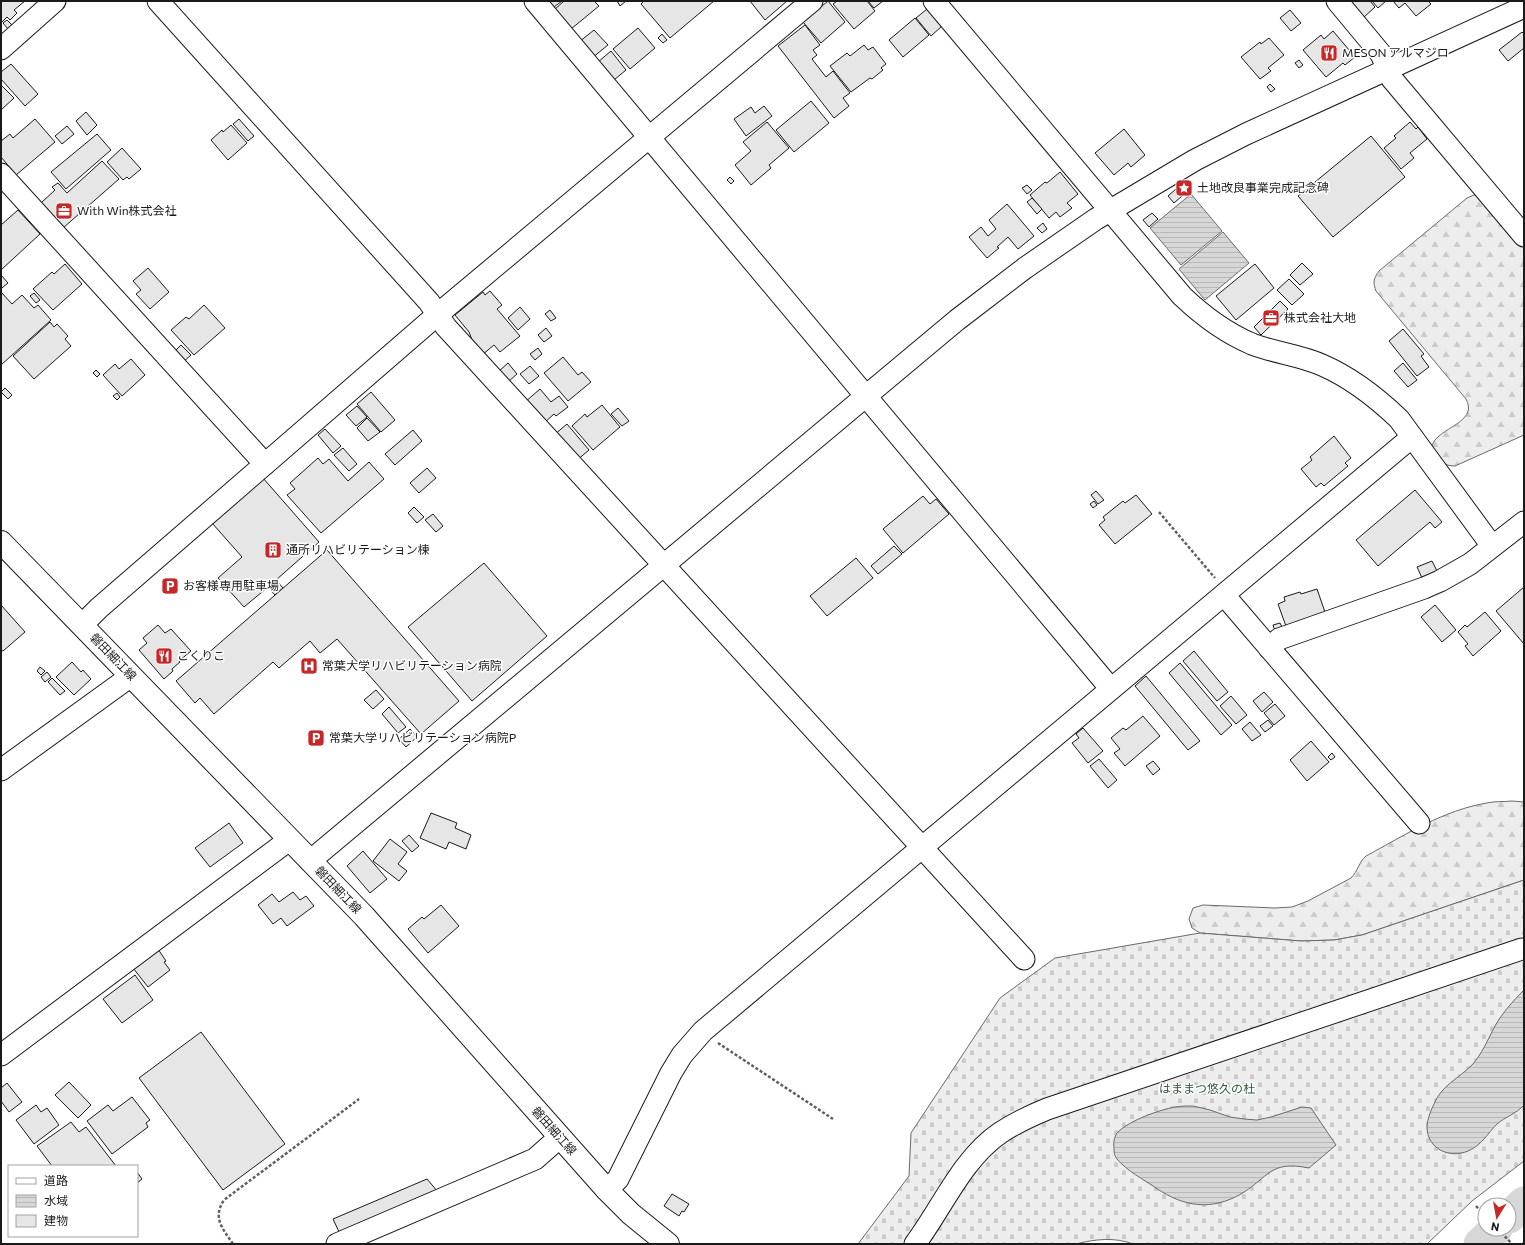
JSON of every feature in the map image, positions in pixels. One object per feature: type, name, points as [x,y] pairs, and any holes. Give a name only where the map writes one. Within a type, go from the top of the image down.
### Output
[{"type":"main road","name":"磐田細江線","points":[[1,542],[364,916],[607,1190],[631,1214],[668,1244]]},
{"type":"street","points":[[4,41],[55,1]]},
{"type":"street","points":[[158,1],[429,302],[446,327],[1024,959]]},
{"type":"street","points":[[535,1],[1111,689]]},
{"type":"street","points":[[82,625],[437,314],[812,1]]},
{"type":"street","points":[[934,1],[1182,296],[1197,311],[1226,330],[1253,344],[1299,356],[1322,364],[1343,375],[1382,403],[1399,419],[1492,546]]},
{"type":"street","points":[[1337,1],[1381,54],[1392,79],[1524,236]]},
{"type":"street","points":[[310,861],[957,320],[1048,251],[1110,210],[1170,174],[1220,147],[1524,7]]},
{"type":"street","points":[[1,174],[265,464]]},
{"type":"street","points":[[607,1190],[618,1179],[671,1073],[682,1055],[703,1031],[1412,437]]},
{"type":"street","points":[[1269,648],[1279,639],[1440,581],[1470,564],[1524,522]]},
{"type":"street","points":[[1225,593],[1269,648],[1419,823]]},
{"type":"street","points":[[1,770],[131,676]]},
{"type":"street","points":[[2,1052],[289,840]]},
{"type":"street","points":[[915,1244],[963,1172],[979,1151],[999,1133],[1022,1119],[1522,949]]},
{"type":"street","points":[[337,1244],[535,1159],[560,1137]]},
{"type":"path","points":[[1159,512],[1225,593]]},
{"type":"path","points":[[703,1031],[707,1036],[833,1120]]},
{"type":"path","points":[[233,1244],[220,1223],[218,1215],[219,1207],[224,1200],[359,1099]]},
{"type":"green space","points":[[1474,195],[1481,196],[1524,245],[1524,435],[1455,466],[1450,466],[1442,463],[1436,457],[1432,445],[1437,438],[1465,417],[1468,412],[1466,399],[1376,291],[1374,281],[1379,271],[1467,198]]},
{"type":"green space","points":[[1490,802],[1524,802],[1524,880],[1362,935],[1334,940],[1301,941],[1200,933],[1192,928],[1189,919],[1193,908],[1203,905],[1275,908],[1292,907],[1308,901],[1351,878],[1366,856],[1425,824],[1471,806]]},
{"type":"green space","name":"はままつ悠久の杜","points":[[1524,880],[1524,1161],[1472,1201],[1427,1244],[1133,1244],[1119,1240],[1105,1240],[1076,1244],[858,1244],[909,1176],[911,1133],[1000,998],[1055,958],[1200,933],[1301,941],[1334,940],[1362,935]]},
{"type":"water","points":[[1191,194],[1222,231],[1181,265],[1150,228]]},
{"type":"water","points":[[1223,232],[1249,263],[1205,300],[1179,269]]},
{"type":"water","points":[[1524,990],[1524,1105],[1518,1111],[1497,1124],[1473,1149],[1461,1153],[1447,1153],[1435,1146],[1428,1135],[1427,1127],[1429,1115],[1433,1106],[1441,1092],[1476,1061],[1501,1016]]},
{"type":"water","points":[[1193,1106],[1230,1117],[1257,1120],[1302,1107],[1311,1108],[1336,1145],[1309,1168],[1286,1166],[1278,1168],[1241,1194],[1230,1199],[1208,1205],[1187,1203],[1166,1194],[1125,1167],[1115,1156],[1114,1143],[1115,1136],[1118,1132],[1138,1119],[1168,1108]]},
{"type":"building","points":[[1,1],[25,1],[14,10],[17,13],[10,20],[7,17],[1,23]]},
{"type":"building","points":[[549,1],[562,1],[554,7]]},
{"type":"building","points":[[564,1],[594,1],[599,6],[571,29],[554,10]]},
{"type":"building","points":[[617,1],[626,1],[620,6]]},
{"type":"building","points":[[644,1],[714,1],[670,38],[641,4]]},
{"type":"building","points":[[750,1],[787,1],[765,20]]},
{"type":"building","points":[[828,1],[845,22],[821,43],[803,22]]},
{"type":"building","points":[[837,1],[867,1],[875,11],[854,29],[833,4]]},
{"type":"building","points":[[868,1],[883,1],[874,8]]},
{"type":"building","points":[[1349,1],[1370,1],[1375,7],[1363,18]]},
{"type":"building","points":[[1372,1],[1386,1],[1378,8]]},
{"type":"building","points":[[1393,1],[1428,1],[1431,4],[1416,16],[1405,3],[1399,8]]},
{"type":"building","points":[[927,9],[942,26],[931,36],[916,18]]},
{"type":"building","points":[[1290,10],[1301,23],[1291,31],[1280,18]]},
{"type":"building","points":[[915,18],[929,35],[903,57],[889,40]]},
{"type":"building","points":[[7,20],[12,25],[8,29],[3,23]]},
{"type":"building","points":[[805,25],[820,45],[813,50],[817,55],[812,59],[826,77],[833,71],[850,93],[843,98],[849,106],[834,118],[778,46]]},
{"type":"building","points":[[638,28],[655,48],[630,69],[613,49]]},
{"type":"building","points":[[594,30],[608,45],[592,58],[579,42]]},
{"type":"building","name":"MESON アルマジロ","points":[[1333,31],[1355,57],[1345,65],[1343,63],[1326,77],[1303,50],[1321,35],[1324,39]]},
{"type":"building","points":[[1522,32],[1524,34],[1524,48],[1508,61],[1499,50]]},
{"type":"building","points":[[662,34],[667,40],[663,43],[658,38]]},
{"type":"building","points":[[1269,38],[1284,55],[1268,68],[1271,71],[1260,79],[1241,57],[1260,42],[1261,44]]},
{"type":"building","points":[[864,45],[868,50],[873,47],[886,64],[881,68],[883,70],[872,79],[870,78],[851,92],[830,66],[847,53],[850,56]]},
{"type":"building","points":[[611,51],[626,70],[614,80],[598,62]]},
{"type":"building","points":[[1299,60],[1303,65],[1299,68],[1295,63]]},
{"type":"building","points":[[11,64],[38,94],[25,106],[1,79],[1,72]]},
{"type":"building","points":[[1270,84],[1275,89],[1271,92],[1267,87]]},
{"type":"building","points":[[1,85],[14,98],[1,110]]},
{"type":"building","points":[[811,101],[829,123],[794,152],[776,130]]},
{"type":"building","points":[[764,106],[772,116],[746,136],[734,119],[751,107],[755,113]]},
{"type":"building","points":[[86,112],[97,125],[87,135],[76,121]]},
{"type":"building","points":[[35,119],[55,142],[16,175],[1,157],[1,141],[10,134],[13,138]]},
{"type":"building","points":[[239,119],[254,136],[248,141],[233,124]]},
{"type":"building","points":[[767,122],[789,148],[769,165],[771,168],[751,185],[735,165],[751,151],[743,142]]},
{"type":"building","points":[[1410,122],[1416,129],[1418,127],[1427,139],[1410,153],[1414,158],[1401,169],[1384,148],[1396,138],[1394,136]]},
{"type":"building","points":[[231,125],[247,143],[228,160],[211,140],[222,130],[223,132]]},
{"type":"building","points":[[67,126],[74,134],[62,144],[55,136]]},
{"type":"building","points":[[1124,129],[1145,155],[1131,167],[1128,163],[1114,175],[1095,153]]},
{"type":"building","points":[[97,134],[111,150],[66,189],[51,172]]},
{"type":"building","points":[[1371,136],[1405,177],[1333,237],[1298,196]]},
{"type":"building","points":[[122,148],[141,169],[129,179],[127,177],[123,180],[107,162]]},
{"type":"building","points":[[102,161],[119,179],[63,228],[41,203],[55,190],[52,187],[58,183],[67,193]]},
{"type":"building","points":[[1060,172],[1078,194],[1067,203],[1072,208],[1060,217],[1056,212],[1049,218],[1030,195]]},
{"type":"building","points":[[730,177],[734,181],[731,184],[727,180]]},
{"type":"building","points":[[1027,185],[1032,190],[1027,194],[1022,188]]},
{"type":"building","points":[[1176,189],[1182,196],[1174,203],[1168,196]]},
{"type":"building","points":[[1032,198],[1042,209],[1037,214],[1027,202]]},
{"type":"building","points":[[1007,204],[1034,236],[1018,249],[1008,237],[997,247],[999,248],[987,258],[969,237],[981,227],[988,236],[996,229],[989,220]]},
{"type":"building","points":[[18,210],[40,234],[1,270],[1,225]]},
{"type":"building","points":[[1152,213],[1158,219],[1149,227],[1143,220]]},
{"type":"building","points":[[1043,223],[1047,229],[1042,233],[1037,228]]},
{"type":"building","points":[[1302,263],[1313,274],[1300,285],[1290,275]]},
{"type":"building","points":[[65,264],[82,284],[53,310],[33,289],[52,272],[54,274]]},
{"type":"building","points":[[1255,264],[1274,288],[1236,320],[1216,296]]},
{"type":"building","points":[[148,268],[169,292],[150,309],[136,294],[141,290],[133,281]]},
{"type":"building","points":[[1,275],[8,283],[2,288],[1,287]]},
{"type":"building","points":[[1289,279],[1304,294],[1292,305],[1277,290]]},
{"type":"building","points":[[490,291],[502,305],[497,309],[520,336],[500,352],[494,345],[482,355],[474,345],[469,332],[455,315],[483,292],[485,295]]},
{"type":"building","points":[[1,292],[12,304],[22,295],[34,308],[38,305],[51,320],[1,365]]},
{"type":"building","points":[[34,293],[40,300],[36,303],[30,296]]},
{"type":"building","points":[[1280,301],[1288,309],[1261,335],[1254,327]]},
{"type":"building","points":[[204,305],[225,328],[194,355],[171,330],[186,317],[189,319]]},
{"type":"building","points":[[520,307],[530,319],[518,330],[508,318]]},
{"type":"building","points":[[550,310],[556,318],[551,321],[545,314]]},
{"type":"building","points":[[50,322],[54,327],[57,324],[68,336],[65,339],[71,346],[34,379],[13,356]]},
{"type":"building","points":[[546,328],[552,336],[544,342],[538,335]]},
{"type":"building","points":[[1403,329],[1424,354],[1421,356],[1429,367],[1417,376],[1389,341]]},
{"type":"building","points":[[181,345],[191,355],[182,363],[173,353]]},
{"type":"building","points":[[538,348],[542,354],[535,360],[530,354]]},
{"type":"building","points":[[563,357],[578,375],[582,372],[591,382],[568,401],[544,373]]},
{"type":"building","points":[[131,359],[145,375],[122,396],[103,375],[115,364],[119,369]]},
{"type":"building","points":[[508,363],[517,374],[508,382],[499,371]]},
{"type":"building","points":[[1403,363],[1417,380],[1408,387],[1394,371]]},
{"type":"building","points":[[530,366],[539,376],[529,384],[520,374]]},
{"type":"building","points":[[96,370],[100,374],[97,377],[93,373]]},
{"type":"building","points":[[5,388],[12,395],[8,399],[1,392]]},
{"type":"building","points":[[540,389],[551,402],[559,396],[568,407],[556,416],[554,414],[544,423],[525,402]]},
{"type":"building","points":[[371,392],[395,420],[381,432],[357,404]]},
{"type":"building","points":[[117,393],[120,397],[117,400],[113,396]]},
{"type":"building","points":[[602,405],[620,427],[593,450],[572,426],[585,414],[587,417]]},
{"type":"building","points":[[357,406],[367,417],[356,426],[346,415]]},
{"type":"building","points":[[618,408],[629,421],[622,426],[611,414]]},
{"type":"building","points":[[367,418],[380,432],[368,441],[357,428]]},
{"type":"building","points":[[567,424],[589,450],[576,461],[554,435]]},
{"type":"building","points":[[325,429],[341,446],[333,453],[318,435]]},
{"type":"building","points":[[413,430],[422,441],[395,465],[385,454]]},
{"type":"building","points":[[1334,436],[1351,458],[1345,463],[1348,466],[1324,486],[1321,483],[1316,487],[1301,469],[1312,460],[1310,457]]},
{"type":"building","points":[[343,448],[357,464],[349,471],[334,455]]},
{"type":"building","points":[[318,458],[323,464],[329,459],[348,481],[369,462],[384,479],[321,533],[287,495],[295,489],[290,483]]},
{"type":"building","points":[[427,468],[436,478],[419,493],[410,483]]},
{"type":"building","name":"通所リハビリテーション棟","points":[[263,478],[319,542],[276,580],[283,588],[275,595],[268,587],[244,607],[218,578],[242,557],[212,523]]},
{"type":"building","points":[[1415,490],[1442,522],[1435,528],[1430,522],[1378,566],[1356,540]]},
{"type":"building","points":[[1096,491],[1104,500],[1098,504],[1091,495]]},
{"type":"building","points":[[1136,495],[1152,514],[1115,544],[1099,525],[1105,520],[1103,517],[1123,501],[1125,503]]},
{"type":"building","points":[[923,496],[930,504],[936,499],[949,514],[903,553],[883,529]]},
{"type":"building","points":[[1094,501],[1097,505],[1093,508],[1090,504]]},
{"type":"building","points":[[414,507],[424,517],[417,523],[408,513]]},
{"type":"building","points":[[433,514],[443,526],[436,532],[425,520]]},
{"type":"building","points":[[894,546],[902,554],[878,574],[871,566]]},
{"type":"building","points":[[327,550],[459,701],[421,734],[337,639],[320,653],[310,641],[279,668],[273,662],[214,714],[200,698],[195,703],[176,681]]},
{"type":"building","points":[[856,558],[873,578],[827,616],[810,596]]},
{"type":"building","points":[[1432,561],[1438,573],[1423,580],[1417,567]]},
{"type":"building","points":[[484,563],[547,636],[472,701],[408,627]]},
{"type":"building","points":[[1524,587],[1524,644],[1496,611]]},
{"type":"building","points":[[1317,589],[1326,615],[1287,629],[1278,604],[1285,601],[1284,597]]},
{"type":"building","points":[[1,605],[25,632],[3,651],[1,650]]},
{"type":"building","points":[[1435,605],[1456,630],[1442,642],[1421,617]]},
{"type":"building","points":[[1485,612],[1501,631],[1473,656],[1465,646],[1468,644],[1458,632],[1465,625],[1467,627]]},
{"type":"building","points":[[1280,623],[1283,629],[1275,631],[1273,625]]},
{"type":"building","name":"こくりこ","points":[[158,625],[165,633],[171,629],[191,651],[179,661],[180,662],[172,669],[173,671],[164,679],[139,650],[147,643],[143,638]]},
{"type":"building","points":[[1194,651],[1228,692],[1217,701],[1183,661]]},
{"type":"building","points":[[72,662],[81,672],[83,670],[91,679],[74,695],[56,677]]},
{"type":"building","points":[[1180,663],[1232,725],[1221,735],[1169,673]]},
{"type":"building","points":[[40,667],[45,671],[41,675],[37,671]]},
{"type":"building","points":[[47,672],[51,677],[45,682],[41,677]]},
{"type":"building","points":[[1146,676],[1200,741],[1188,750],[1135,686]]},
{"type":"building","points":[[52,678],[65,691],[60,695],[48,682]]},
{"type":"building","points":[[376,690],[384,699],[373,709],[364,700]]},
{"type":"building","points":[[1264,692],[1273,702],[1262,712],[1253,701]]},
{"type":"building","points":[[1231,696],[1247,715],[1236,724],[1220,706]]},
{"type":"building","points":[[1275,704],[1285,716],[1274,725],[1264,713]]},
{"type":"building","points":[[389,707],[406,727],[398,733],[382,714]]},
{"type":"building","points":[[1143,716],[1160,736],[1125,766],[1114,753],[1120,749],[1111,738],[1123,728],[1126,730]]},
{"type":"building","points":[[1268,720],[1273,726],[1265,732],[1260,726]]},
{"type":"building","points":[[1250,722],[1261,735],[1252,741],[1242,729]]},
{"type":"building","points":[[1083,728],[1103,751],[1088,763],[1072,743],[1079,738],[1076,734]]},
{"type":"building","points":[[410,729],[417,737],[406,747],[399,739]]},
{"type":"building","points":[[1311,741],[1329,762],[1307,781],[1290,760]]},
{"type":"building","points":[[1332,753],[1335,757],[1331,760],[1328,757]]},
{"type":"building","points":[[1099,759],[1117,780],[1108,788],[1090,766]]},
{"type":"building","points":[[1153,761],[1160,769],[1153,775],[1146,766]]},
{"type":"building","points":[[431,813],[457,823],[455,828],[471,835],[466,849],[449,842],[446,849],[420,838]]},
{"type":"building","points":[[229,823],[243,843],[210,867],[195,848]]},
{"type":"building","points":[[409,835],[419,846],[412,852],[402,841]]},
{"type":"building","points":[[390,839],[407,852],[398,864],[407,871],[399,881],[373,861]]},
{"type":"building","points":[[363,851],[387,879],[370,893],[347,866]]},
{"type":"building","points":[[293,892],[300,900],[306,896],[314,906],[287,926],[281,918],[273,924],[258,905],[272,894],[279,902]]},
{"type":"building","points":[[441,905],[459,926],[428,953],[408,929],[422,917],[424,919]]},
{"type":"building","points":[[158,949],[166,961],[164,962],[170,970],[148,987],[133,968]]},
{"type":"building","points":[[135,975],[153,1000],[122,1023],[103,999]]},
{"type":"building","points":[[201,1032],[285,1144],[223,1190],[139,1078]]},
{"type":"building","points":[[69,1082],[91,1105],[78,1118],[55,1095]]},
{"type":"building","points":[[7,1083],[22,1102],[9,1112],[1,1101],[1,1088]]},
{"type":"building","points":[[132,1097],[150,1120],[146,1123],[148,1127],[112,1154],[87,1121],[108,1105],[113,1111]]},
{"type":"building","points":[[36,1105],[41,1112],[47,1108],[59,1125],[34,1144],[16,1120]]},
{"type":"building","points":[[71,1122],[79,1132],[86,1127],[115,1165],[51,1165],[37,1146]]},
{"type":"building","points":[[138,1173],[142,1179],[138,1182]]},
{"type":"building","points":[[427,1179],[438,1192],[340,1234],[333,1219]]},
{"type":"building","points":[[672,1194],[689,1204],[684,1212],[682,1211],[679,1216],[664,1206]]},
{"type":"waterway","points":[[1517,1210],[1524,1203]]},
{"type":"waterway","points":[[1480,1244],[1487,1237]]},
{"type":"place","name":"MESON アルマジロ","points":[[1329,53]]},
{"type":"place","name":"土地改良事業完成記念碑","points":[[1184,188]]},
{"type":"place","name":"With Win株式会社","points":[[64,211]]},
{"type":"place","name":"株式会社大地","points":[[1271,318]]},
{"type":"place","name":"通所リハビリテーション棟","points":[[273,550]]},
{"type":"place","name":"お客様専用駐車場","points":[[170,586]]},
{"type":"place","name":"こくりこ","points":[[164,656]]},
{"type":"place","name":"常葉大学リハビリテーション病院","points":[[309,666]]},
{"type":"place","name":"常葉大学リハビリテーション病院P","points":[[316,738]]}]
